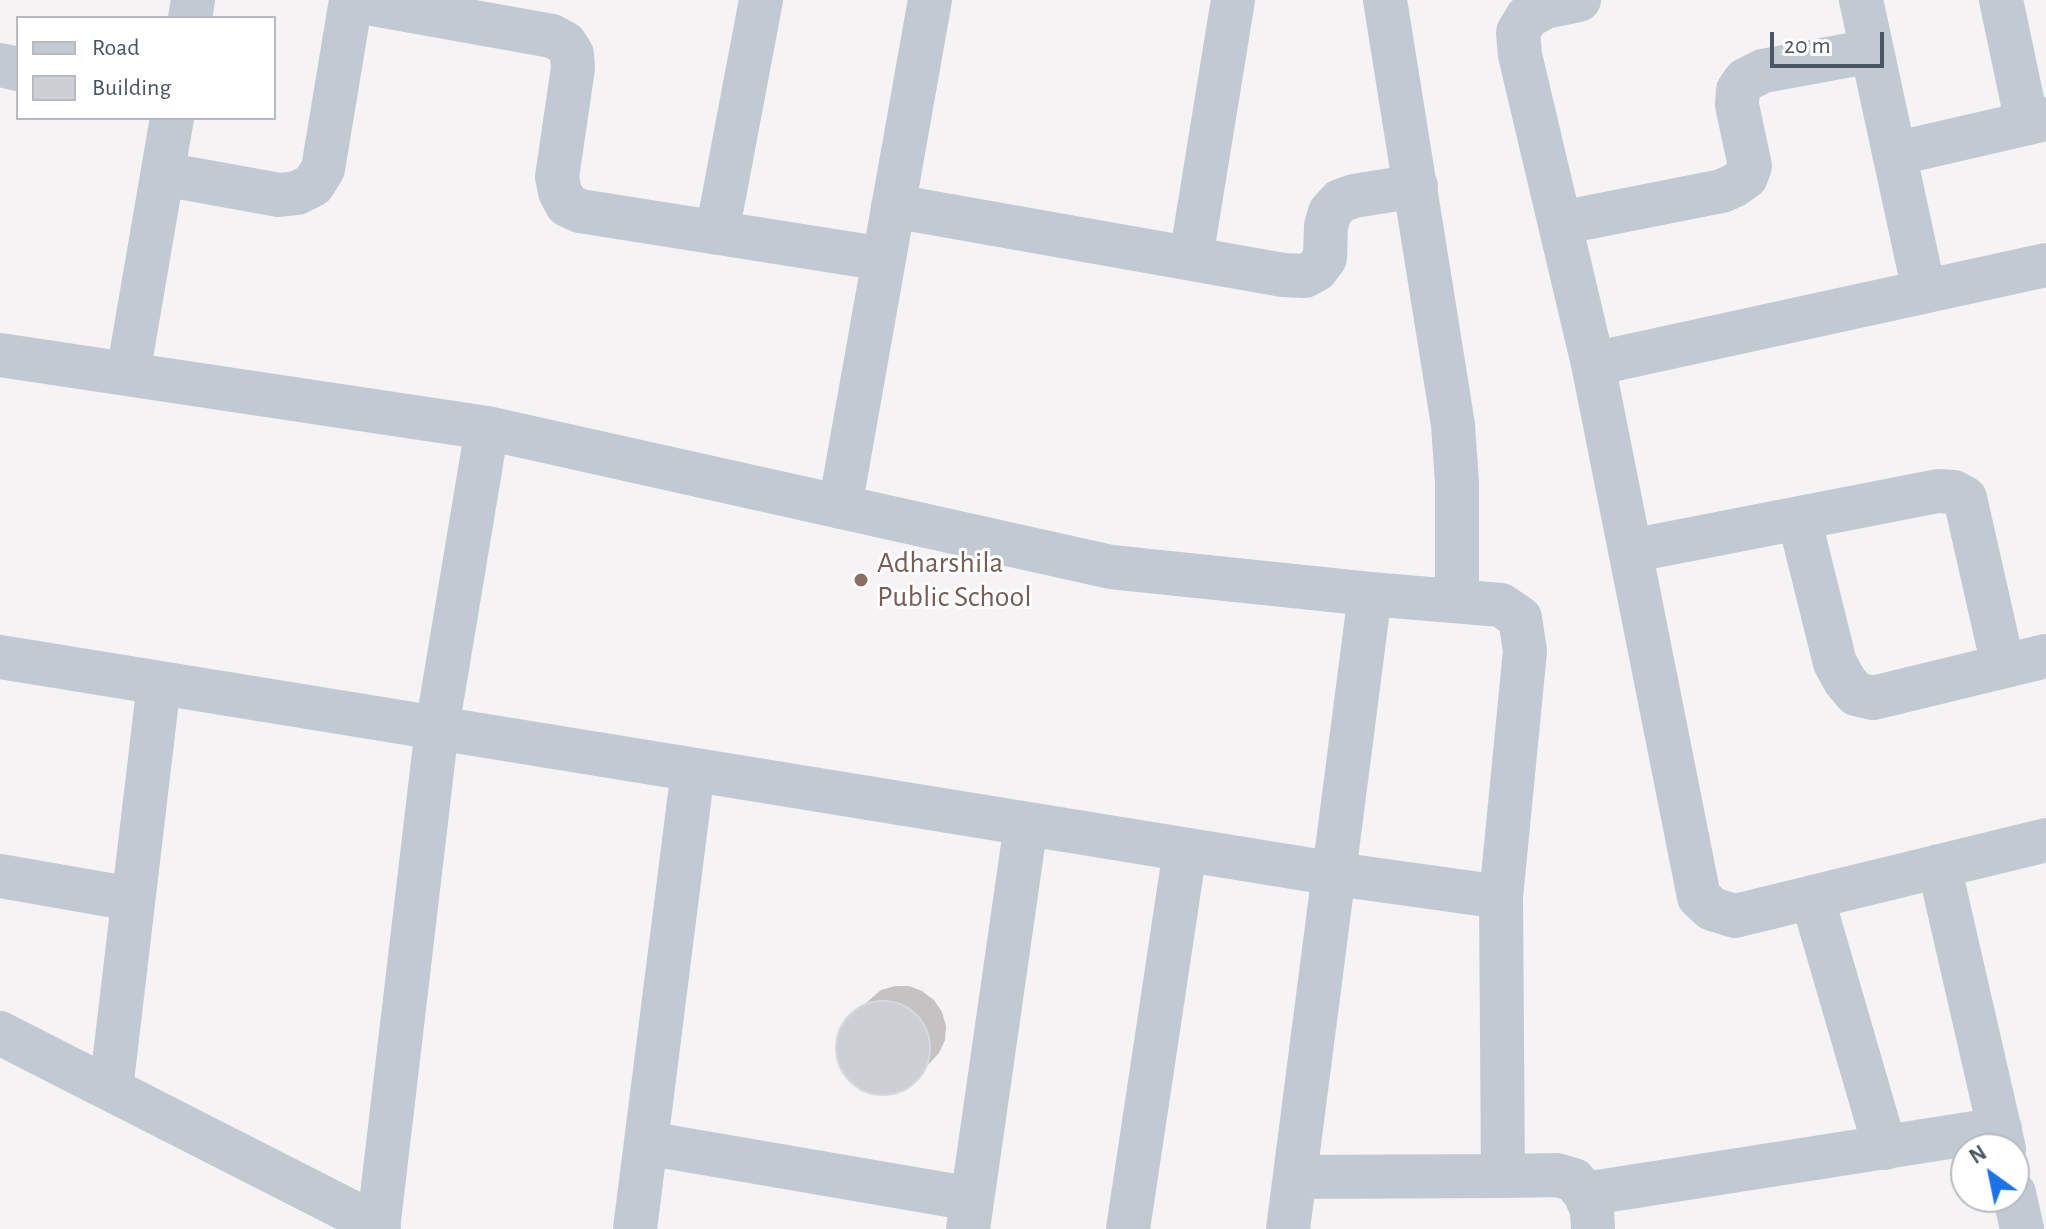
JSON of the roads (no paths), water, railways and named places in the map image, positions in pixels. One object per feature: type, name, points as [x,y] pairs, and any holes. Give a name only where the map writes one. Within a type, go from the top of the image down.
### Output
[{"type":"street","points":[[163,174],[279,195],[297,193],[313,185],[323,169],[351,0],[552,36],[565,43],[572,54],[573,68],[557,177],[567,205],[580,211],[884,259]]},
{"type":"street","points":[[717,233],[761,0]]},
{"type":"street","points":[[840,507],[930,0]]},
{"type":"street","points":[[1191,258],[1233,0]]},
{"type":"street","points":[[1385,0],[1453,425],[1457,483],[1457,601]]},
{"type":"street","points":[[1579,0],[1545,7],[1527,17],[1518,32],[1520,55],[1593,364],[1699,897],[1712,909],[1735,916],[2046,840]]},
{"type":"street","points":[[1861,0],[1924,291]]},
{"type":"street","points":[[1894,154],[2037,121],[2001,0]]},
{"type":"street","points":[[1560,223],[1722,191],[1735,185],[1746,177],[1750,166],[1737,105],[1738,90],[1745,80],[1763,71],[1872,51]]},
{"type":"street","points":[[128,374],[172,120]]},
{"type":"street","points":[[893,206],[1283,275],[1305,276],[1316,270],[1325,258],[1326,226],[1330,212],[1340,201],[1416,186]]},
{"type":"street","points":[[1593,364],[2046,265]]},
{"type":"street","points":[[0,355],[487,428],[1111,567],[1501,605],[1520,618],[1525,651],[1501,897],[1503,1176]]},
{"type":"street","points":[[0,1033],[378,1228],[437,728],[487,428]]},
{"type":"street","points":[[1630,551],[1938,491],[1954,492],[1965,498],[2003,666]]},
{"type":"street","points":[[1799,518],[1835,663],[1856,694],[1873,698],[2046,656]]},
{"type":"street","points":[[1288,1229],[1370,594]]},
{"type":"street","points":[[0,657],[1185,850],[1501,897]]},
{"type":"street","points":[[111,1089],[159,683]]},
{"type":"street","points":[[635,1229],[693,770]]},
{"type":"street","points":[[646,1143],[970,1214],[1026,824]]},
{"type":"street","points":[[1128,1229],[1185,850]]},
{"type":"street","points":[[1939,866],[2001,1133]]},
{"type":"street","points":[[0,876],[132,899]]},
{"type":"street","points":[[1812,897],[1885,1148]]},
{"type":"street","points":[[1295,1177],[1557,1175],[1574,1180],[1589,1211],[1885,1148],[1950,1143]]},
{"type":"place","name":"Adharshila Public School","points":[[861,580]]}]
